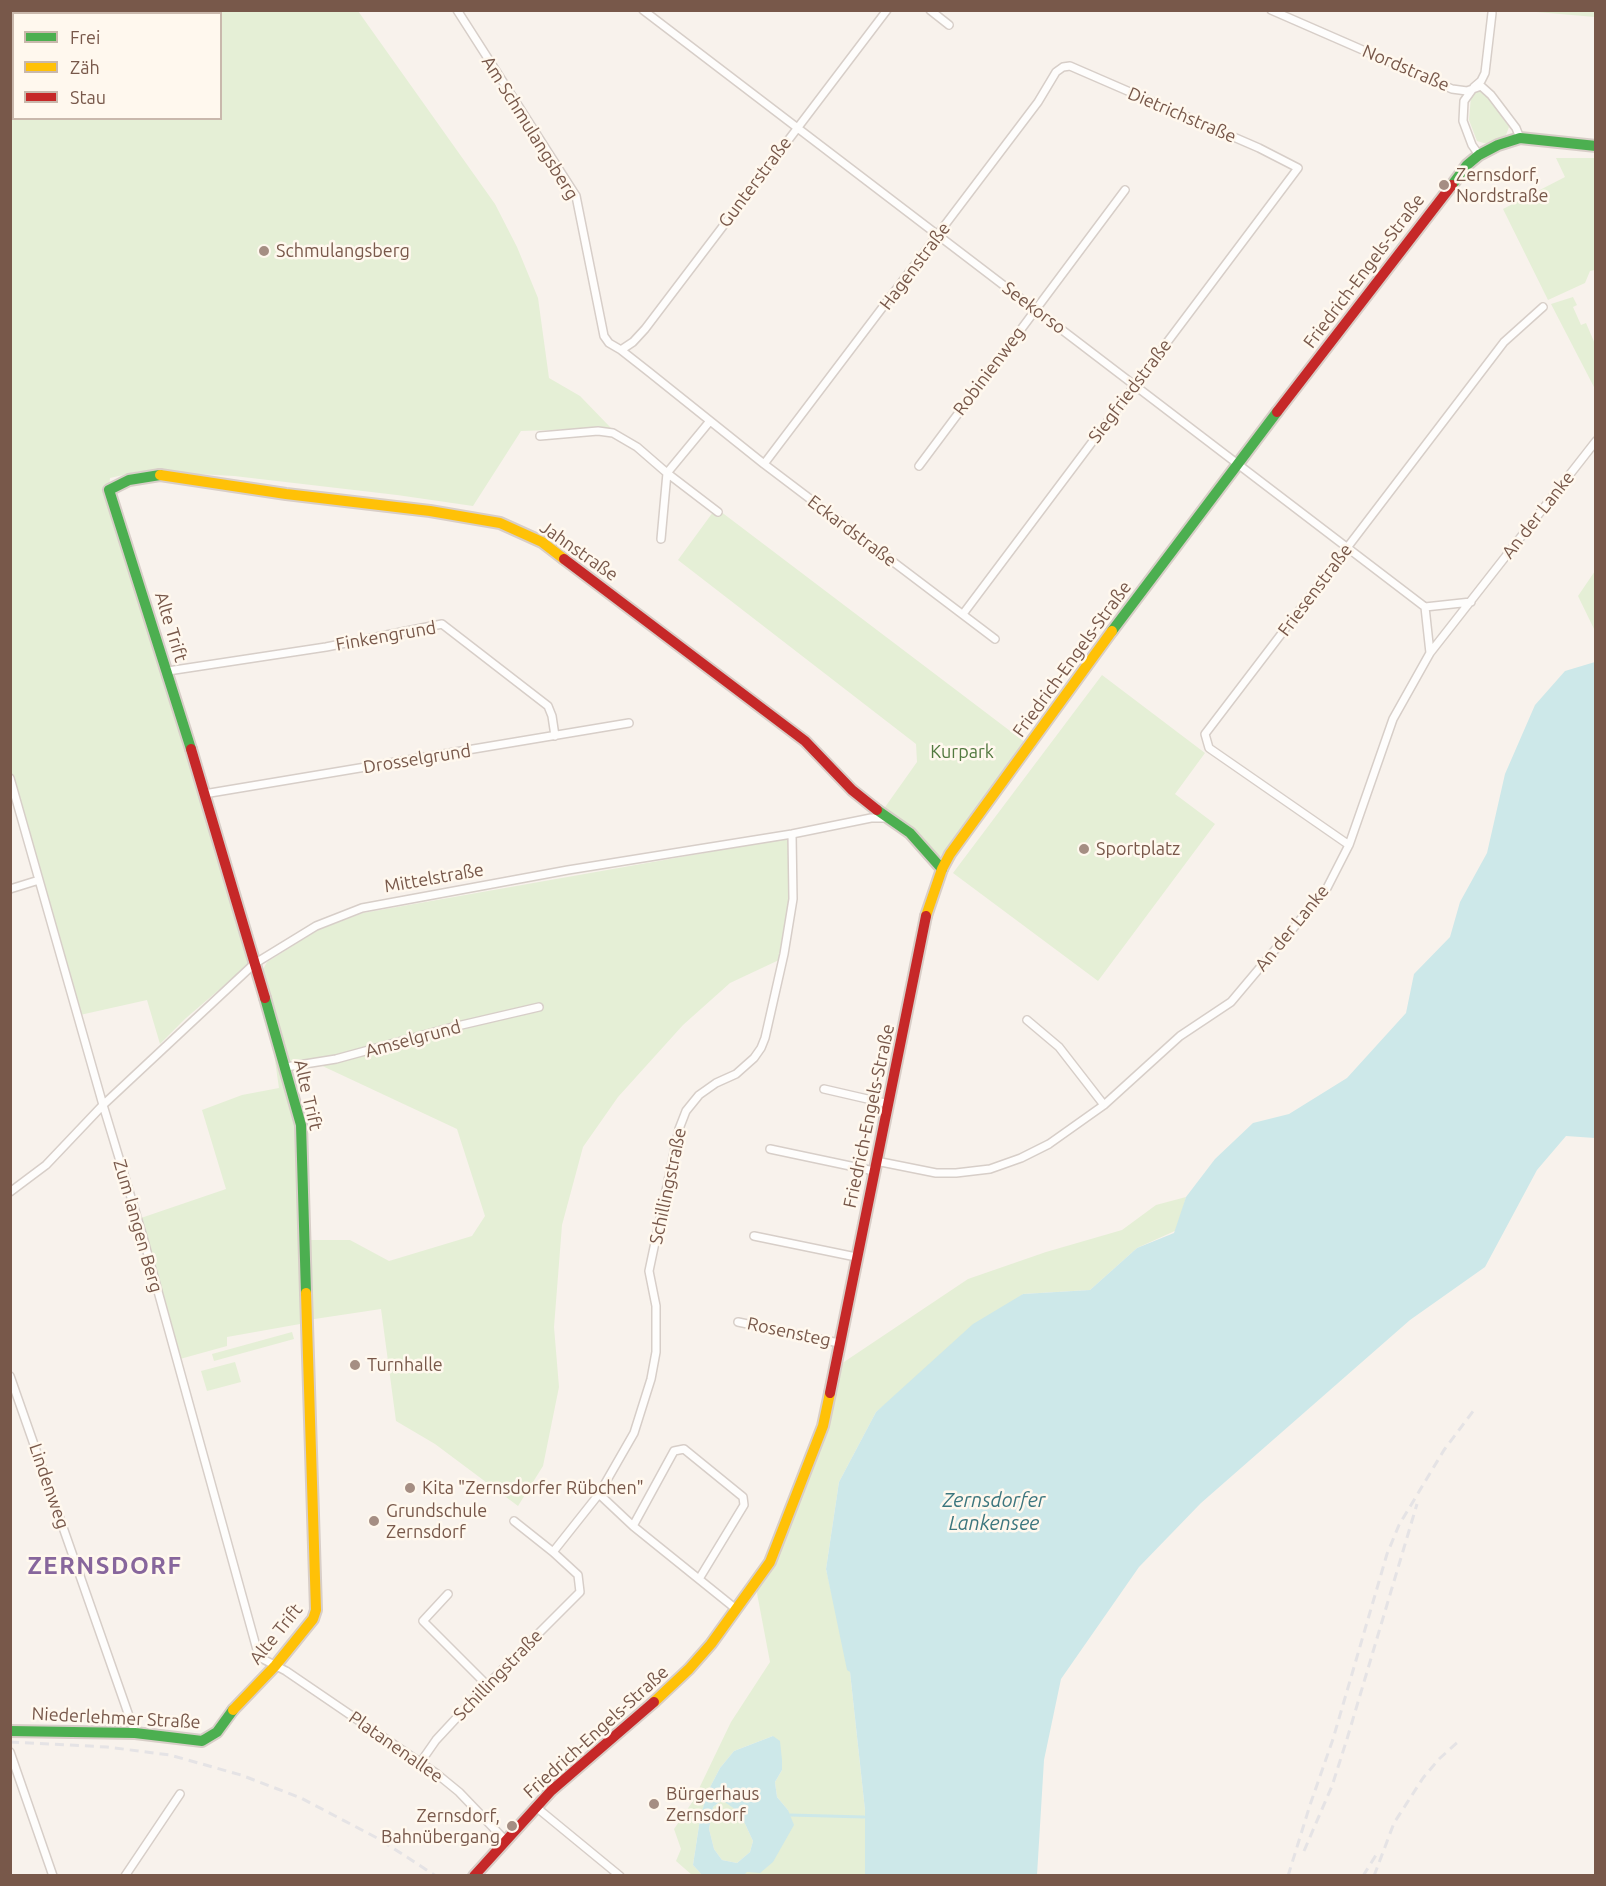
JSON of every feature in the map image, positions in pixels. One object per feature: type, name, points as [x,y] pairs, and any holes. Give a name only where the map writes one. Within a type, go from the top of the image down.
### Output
[{"type":"street","name":"Am Schmulangsberg","points":[[457,10],[576,196],[604,336],[609,343],[649,372]]},
{"type":"street","name":"Seekorso","points":[[643,10],[1425,607]]},
{"type":"street","name":"Gunterstraße","points":[[621,350],[633,342],[645,329],[887,10]]},
{"type":"street","points":[[930,10],[949,25]]},
{"type":"street","name":"Nordstraße","points":[[1271,10],[1452,89],[1467,91],[1481,86],[1491,95],[1516,128],[1520,138]]},
{"type":"street","points":[[1479,155],[1472,145],[1463,121],[1464,101],[1485,73],[1492,13]]},
{"type":"street","name":"Dietrichstraße","points":[[1063,67],[1071,66],[1259,148],[1299,168]]},
{"type":"street","name":"Hagenstraße","points":[[764,464],[939,235],[1038,102],[1056,72],[1063,67]]},
{"type":"street","name":"Friedrich-Engels-Straße","points":[[474,1875],[566,1776],[661,1696],[711,1644],[770,1562],[823,1426],[927,908],[942,869],[1059,703],[1238,463],[1467,165],[1479,155],[1498,145],[1520,138],[1596,146]]},
{"type":"street","name":"Siegfriedstraße","points":[[963,614],[1299,168]]},
{"type":"street","name":"Robinienweg","points":[[919,466],[1125,190]]},
{"type":"street","name":"Friesenstraße","points":[[1349,845],[1209,748],[1205,734],[1504,342],[1543,307]]},
{"type":"street","name":"Eckardstraße","points":[[649,372],[764,464],[995,639]]},
{"type":"street","points":[[661,539],[667,474],[710,421]]},
{"type":"street","points":[[540,436],[598,431],[613,433],[637,447],[667,474],[718,512]]},
{"type":"street","name":"An der Lanke","points":[[770,1149],[875,1166],[936,1173],[990,1169],[1022,1158],[1049,1144],[1104,1105],[1180,1036],[1231,1002],[1327,888],[1349,845],[1394,719],[1430,653],[1596,441]]},
{"type":"street","name":"Jahnstraße","points":[[109,490],[129,480],[157,476],[430,511],[500,523],[523,532],[552,549],[805,741],[846,784],[887,818]]},
{"type":"street","name":"Alte Trift","points":[[109,490],[168,671],[286,1067],[301,1125],[316,1610],[313,1619],[275,1666],[237,1704],[217,1732]]},
{"type":"street","points":[[1430,653],[1425,607],[1471,602]]},
{"type":"street","name":"Finkengrund","points":[[168,671],[326,647],[442,624],[548,706],[555,736]]},
{"type":"street","name":"Drosselgrund","points":[[204,794],[629,723]]},
{"type":"street","name":"Zum langen Berg","points":[[10,778],[143,1237],[259,1657],[275,1666]]},
{"type":"street","name":"Mittelstraße","points":[[10,1192],[46,1165],[103,1105],[254,964],[316,926],[362,908],[568,870],[792,834],[871,818],[887,818]]},
{"type":"street","points":[[887,818],[910,833],[942,869]]},
{"type":"street","name":"Schillingstraße","points":[[420,1763],[436,1740],[487,1685],[580,1592],[578,1575],[553,1552],[599,1494],[634,1433],[651,1379],[656,1352],[656,1306],[649,1271],[679,1129],[686,1111],[699,1095],[716,1083],[736,1074],[754,1058],[765,1038],[784,954],[793,899],[792,834]]},
{"type":"street","points":[[10,889],[39,880]]},
{"type":"street","name":"Amselgrund","points":[[286,1067],[336,1059],[453,1027],[539,1007]]},
{"type":"street","points":[[1027,1020],[1059,1047],[1104,1105]]},
{"type":"street","points":[[824,1089],[889,1104]]},
{"type":"street","points":[[754,1236],[856,1257]]},
{"type":"street","name":"Rosensteg","points":[[738,1322],[839,1343]]},
{"type":"street","name":"Lindenweg","points":[[10,1376],[135,1732]]},
{"type":"street","points":[[633,1526],[674,1451],[684,1449],[743,1497],[744,1505],[699,1580]]},
{"type":"street","points":[[599,1494],[633,1526],[736,1610]]},
{"type":"street","points":[[514,1521],[553,1552]]},
{"type":"street","points":[[448,1594],[423,1621],[487,1685]]},
{"type":"street","name":"Platanenallee","points":[[275,1666],[286,1671],[459,1792],[505,1840]]},
{"type":"street","name":"Niederlehmer Straße","points":[[10,1731],[135,1732],[202,1741],[217,1732]]},
{"type":"street","points":[[10,1752],[53,1875]]},
{"type":"street","points":[[125,1875],[180,1794]]},
{"type":"street","points":[[536,1807],[620,1875]]},
{"type":"green space","points":[[10,11],[358,11],[495,204],[517,247],[538,298],[549,378],[580,396],[611,428],[521,431],[473,506],[234,476],[140,471],[110,478],[109,490],[248,956],[248,965],[186,1018],[160,1044],[147,1000],[80,1015],[11,778]]},
{"type":"green space","points":[[1525,11],[1595,11],[1595,17]]},
{"type":"green space","points":[[1479,90],[1489,97],[1509,127],[1506,135],[1487,144],[1477,141],[1469,120],[1471,96],[1473,92]]},
{"type":"green space","points":[[1556,158],[1595,158],[1595,270],[1590,271],[1585,283],[1548,300],[1503,209],[1565,177]]},
{"type":"green space","points":[[1573,297],[1577,305],[1573,307],[1581,325],[1586,323],[1595,344],[1595,389],[1551,304]]},
{"type":"green space","name":"Kurpark","points":[[716,508],[1026,743],[939,858],[883,810],[917,762],[916,744],[678,560]]},
{"type":"green space","points":[[1596,571],[1595,631],[1578,596]]},
{"type":"green space","name":"Sportplatz","points":[[1102,675],[1205,753],[1175,794],[1215,824],[1098,981],[953,873]]},
{"type":"green space","points":[[789,838],[789,899],[779,960],[730,983],[683,1025],[618,1097],[583,1147],[562,1225],[554,1327],[559,1387],[543,1466],[518,1506],[435,1444],[396,1421],[381,1309],[308,1320],[300,1324],[227,1337],[227,1346],[180,1359],[138,1219],[226,1189],[202,1110],[242,1095],[279,1088],[262,971],[267,962],[318,930],[363,913]],"holes":[[[316,1063],[457,1129],[485,1216],[472,1236],[389,1261],[350,1240],[309,1240],[305,1124],[289,1069]]]},
{"type":"green space","points":[[1186,1197],[1177,1230],[1137,1248],[1090,1290],[1023,1294],[876,1412],[839,1482],[826,1569],[850,1672],[865,1810],[865,1875],[743,1875],[788,1810],[777,1797],[775,1782],[782,1770],[773,1736],[734,1751],[720,1768],[707,1793],[700,1819],[693,1865],[702,1875],[692,1875],[676,1861],[681,1849],[674,1829],[693,1801],[731,1722],[770,1662],[756,1588],[827,1425],[841,1364],[968,1279],[1046,1252],[1122,1230],[1156,1205]]},
{"type":"green space","points":[[292,1332],[294,1339],[214,1361],[212,1354]]},
{"type":"green space","points":[[235,1362],[241,1382],[207,1391],[201,1371]]},
{"type":"green space","points":[[723,1800],[740,1813],[753,1841],[750,1852],[737,1863],[722,1860],[714,1849],[709,1829],[713,1807]]},
{"type":"water","name":"Zernsdorfer Lankensee","points":[[1595,662],[1595,1138],[1566,1136],[1537,1170],[1485,1267],[1410,1320],[1201,1503],[1139,1567],[1061,1679],[1044,1760],[1037,1875],[865,1875],[865,1810],[850,1672],[847,1670],[826,1569],[839,1482],[876,1412],[973,1324],[1023,1294],[1090,1290],[1137,1248],[1174,1233],[1186,1197],[1215,1159],[1253,1123],[1289,1114],[1347,1078],[1406,1013],[1414,974],[1450,937],[1460,902],[1487,853],[1505,774],[1535,705],[1565,671]]},
{"type":"water","points":[[773,1736],[780,1741],[782,1770],[775,1782],[777,1797],[788,1810],[794,1825],[773,1862],[760,1873],[747,1872],[743,1876],[702,1875],[693,1865],[700,1819],[707,1793],[720,1768],[734,1751]],"holes":[[[722,1800],[740,1813],[753,1841],[750,1852],[737,1863],[722,1860],[714,1849],[709,1829],[713,1807]]]},
{"type":"waterway","points":[[790,1815],[864,1817]]},
{"type":"railway","points":[[1288,1876],[1333,1739],[1387,1554],[1399,1525],[1444,1450],[1474,1410]]},
{"type":"railway","points":[[1304,1851],[1332,1786],[1417,1504]]},
{"type":"railway","points":[[1374,1876],[1394,1823],[1423,1778],[1459,1741]]},
{"type":"railway","points":[[10,1742],[107,1747],[170,1755],[241,1775],[301,1798],[379,1839],[436,1876]]},
{"type":"railway","points":[[1363,1876],[1376,1855]]},
{"type":"traffic: fast","points":[[1452,185],[1467,165],[1479,155],[1498,145],[1520,138],[1596,146]]},
{"type":"traffic: fast","points":[[1112,631],[1277,412]]},
{"type":"traffic: fast","points":[[160,475],[129,480],[109,490],[191,749]]},
{"type":"traffic: fast","points":[[877,810],[910,833],[942,869]]},
{"type":"traffic: fast","points":[[265,998],[301,1125],[306,1293]]},
{"type":"traffic: fast","points":[[10,1731],[135,1733],[202,1741],[217,1732],[233,1710]]},
{"type":"traffic: slow","points":[[160,475],[286,494],[430,511],[500,523],[542,542],[564,559]]},
{"type":"traffic: slow","points":[[926,916],[942,869],[950,854],[1112,631]]},
{"type":"traffic: slow","points":[[233,1710],[275,1666],[313,1619],[316,1610],[306,1293]]},
{"type":"traffic: slow","points":[[654,1702],[689,1669],[711,1644],[770,1562],[823,1426],[830,1393]]},
{"type":"traffic: jam","points":[[1277,412],[1452,185]]},
{"type":"traffic: jam","points":[[564,559],[805,741],[852,790],[877,810]]},
{"type":"traffic: jam","points":[[191,749],[265,998]]},
{"type":"traffic: jam","points":[[830,1393],[926,916]]},
{"type":"traffic: jam","points":[[474,1876],[551,1791],[654,1702]]},
{"type":"place","name":"Zernsdorf, Nordstraße","points":[[1444,185]]},
{"type":"place","name":"Schmulangsberg","points":[[264,251]]},
{"type":"place","name":"Sportplatz","points":[[1084,849]]},
{"type":"place","name":"Turnhalle","points":[[355,1365]]},
{"type":"place","name":"Kita \"Zernsdorfer Rübchen\"","points":[[410,1488]]},
{"type":"place","name":"Grundschule Zernsdorf","points":[[374,1521]]},
{"type":"place","name":"Bürgerhaus Zernsdorf","points":[[654,1804]]},
{"type":"place","name":"Zernsdorf, Bahnübergang","points":[[512,1826]]},
{"type":"district","name":"ZERNSDORF","points":[[105,1566]]}]
